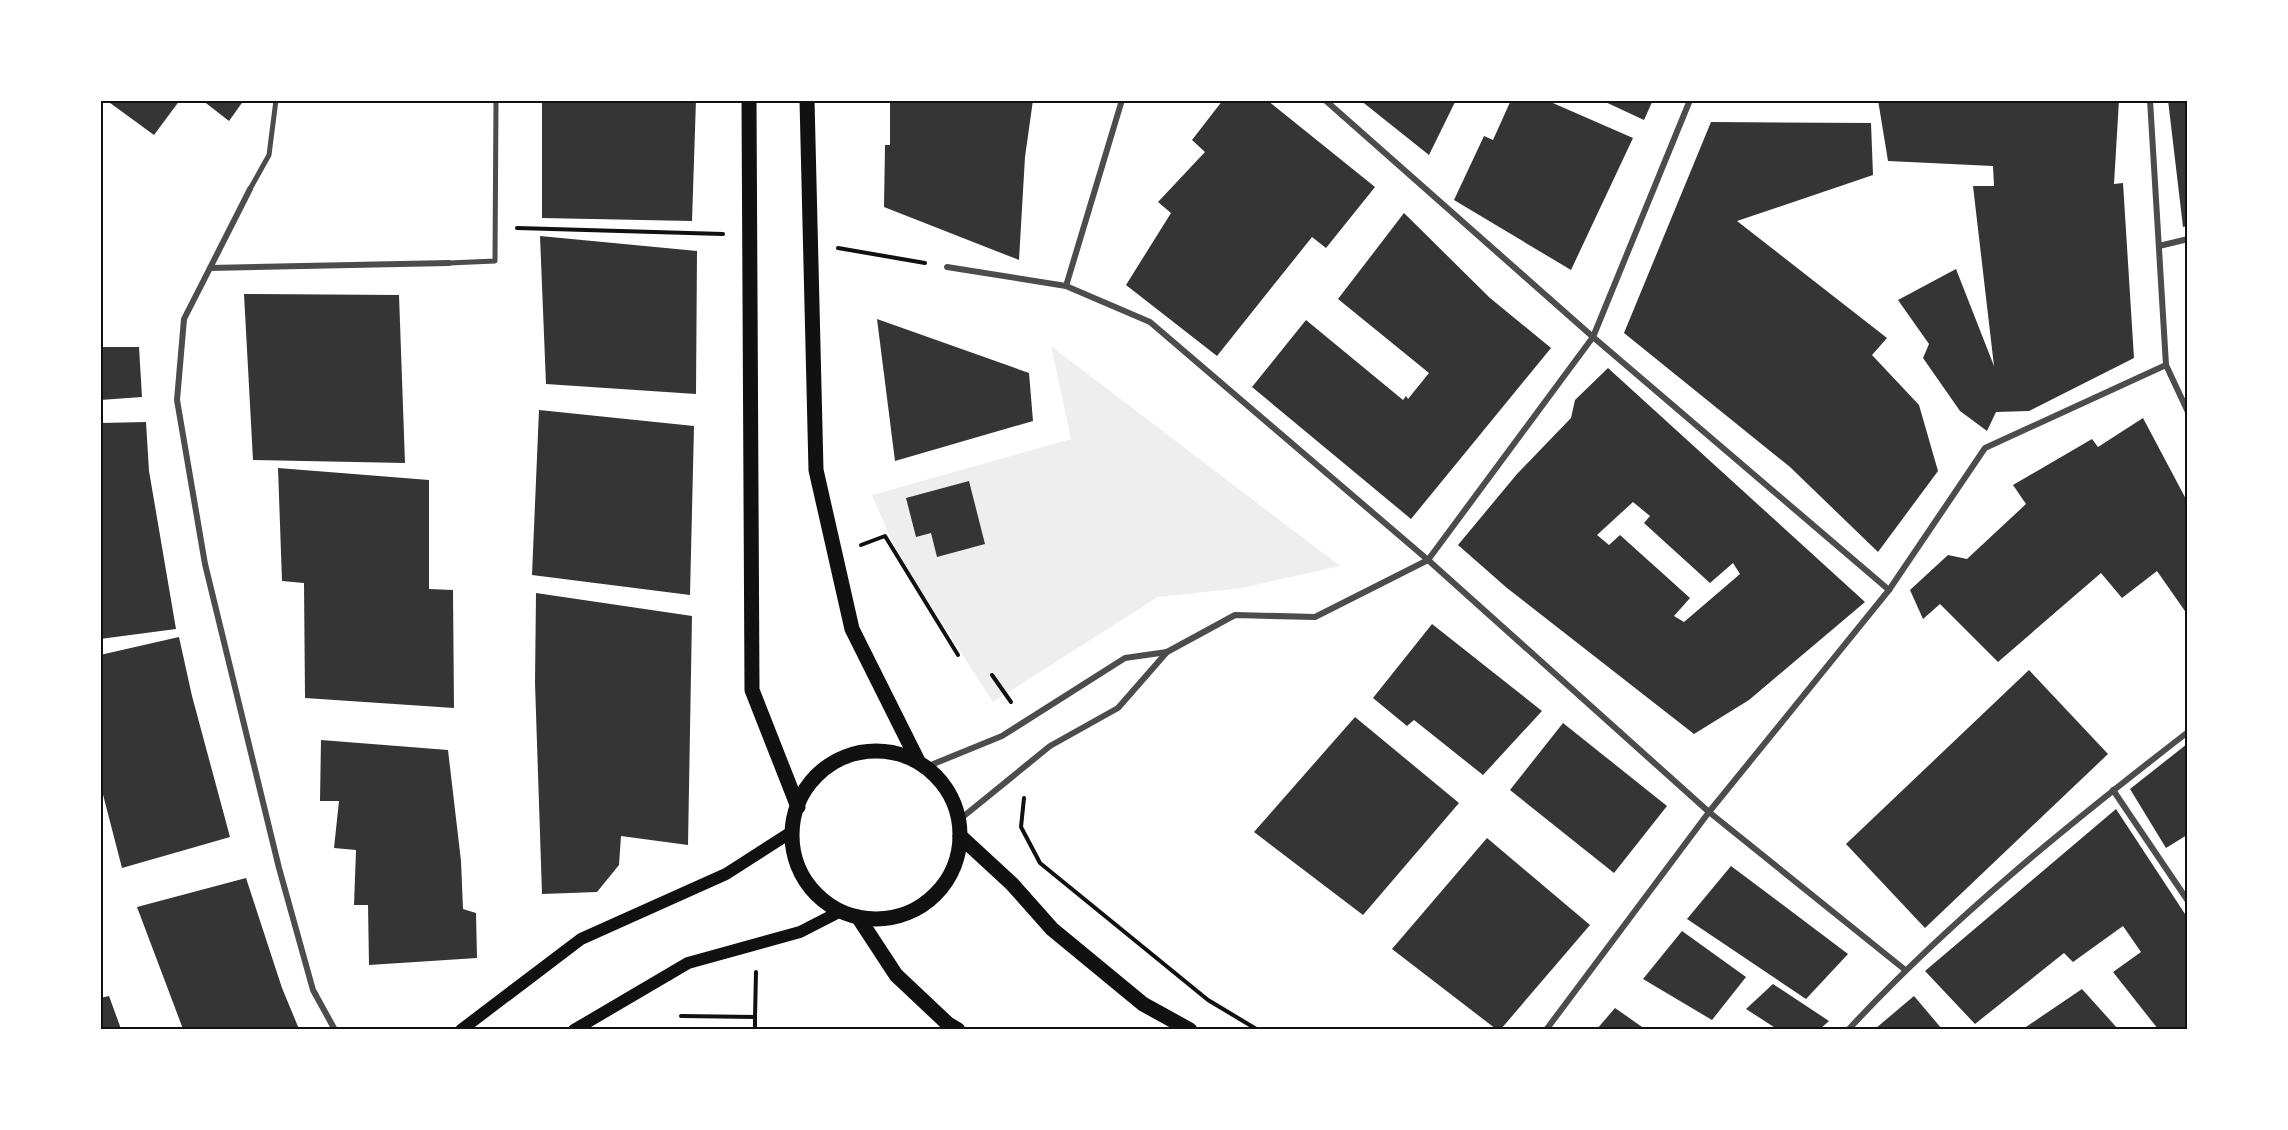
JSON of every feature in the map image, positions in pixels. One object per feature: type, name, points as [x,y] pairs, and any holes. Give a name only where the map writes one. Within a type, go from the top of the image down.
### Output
[{"type":"main road","points":[[749,100],[752,690],[798,807]]},
{"type":"main road","points":[[807,100],[816,470],[852,629],[922,764],[948,790],[959,820],[960,836],[958,857],[947,882],[927,903],[903,915],[875,920],[858,917],[826,903],[808,886],[797,864],[792,831],[804,791],[821,771],[843,757],[868,751],[894,752],[922,764]]},
{"type":"main road","points":[[461,1029],[581,939],[726,874],[792,831]]},
{"type":"main road","points":[[960,836],[1012,884],[1052,929],[1143,1004],[1190,1029]]},
{"type":"main road","points":[[574,1029],[688,963],[800,932],[841,911]]},
{"type":"main road","points":[[858,917],[896,975],[948,1024],[958,1029]]},
{"type":"street","points":[[276,100],[268,155],[184,319],[177,400],[205,564],[279,868],[313,990],[335,1029]]},
{"type":"street","points":[[210,268],[495,261],[496,100]]},
{"type":"street","points":[[1066,286],[1122,100]]},
{"type":"street","points":[[1325,100],[1593,336],[1889,590]]},
{"type":"street","points":[[959,820],[1050,746],[1118,708],[1167,652],[1235,615],[1315,617],[1428,560],[1593,336],[1690,100]]},
{"type":"street","points":[[2150,100],[2166,365],[2187,412]]},
{"type":"street","points":[[2159,246],[2187,239]]},
{"type":"street","points":[[946,267],[1066,286],[1150,322],[1428,560],[1709,812],[1904,969]]},
{"type":"street","points":[[1546,1029],[1709,812],[1889,590],[1985,448],[2166,365]]},
{"type":"street","points":[[922,764],[1002,736],[1125,658],[1167,652]]},
{"type":"street","points":[[1848,1029],[1904,969],[2113,790],[2187,732]]},
{"type":"street","points":[[2113,790],[2187,901]]},
{"type":"path","points":[[539,228],[750,235]]},
{"type":"path","points":[[810,244],[946,267]]},
{"type":"path","points":[[835,555],[885,536],[958,655]]},
{"type":"path","points":[[992,675],[1024,721]]},
{"type":"path","points":[[1024,792],[1022,827],[1040,863],[1208,999],[1258,1029]]},
{"type":"path","points":[[754,1029],[757,944]]},
{"type":"path","points":[[681,1016],[755,1017]]},
{"type":"shaded area","points":[[1051,346],[1340,566],[1242,588],[1158,597],[993,702],[898,555],[872,495],[1071,439]]},
{"type":"building","points":[[106,100],[180,100],[154,135]]},
{"type":"building","points":[[202,100],[244,100],[229,121]]},
{"type":"building","points":[[542,100],[696,100],[692,221],[542,218]]},
{"type":"building","points":[[890,100],[1033,100],[1025,157],[1019,260],[884,207],[885,145],[890,145]]},
{"type":"building","points":[[1223,100],[1267,100],[1375,187],[1326,248],[1312,237],[1217,356],[1126,285],[1171,213],[1158,202],[1205,152],[1192,140]]},
{"type":"building","points":[[1360,100],[1456,100],[1429,155]]},
{"type":"building","points":[[1511,100],[1546,100],[1633,138],[1571,270],[1454,200],[1484,136],[1493,140]]},
{"type":"building","points":[[1601,100],[1653,100],[1644,120]]},
{"type":"building","points":[[1878,100],[2119,100],[2114,184],[2123,183],[2134,358],[2029,411],[1996,412],[1987,431],[1960,411],[1923,358],[1929,344],[1898,300],[1956,269],[1994,366],[1973,186],[1994,186],[1993,166],[1888,161]]},
{"type":"building","points":[[2168,100],[2187,100],[2187,226],[2183,227]]},
{"type":"building","points":[[1711,122],[1871,123],[1873,175],[1737,221],[1887,338],[1872,355],[1919,405],[1938,471],[1878,552],[1790,467],[1624,333]]},
{"type":"building","points":[[1404,213],[1490,298],[1551,348],[1411,519],[1252,387],[1306,320],[1403,400],[1406,396],[1408,399],[1429,373],[1338,299]]},
{"type":"building","points":[[540,236],[697,251],[696,394],[546,384]]},
{"type":"building","points":[[244,294],[399,295],[405,463],[253,460]]},
{"type":"building","points":[[877,319],[1029,373],[1033,421],[895,461]]},
{"type":"building","points":[[100,347],[139,347],[142,397],[100,400]]},
{"type":"building","points":[[1608,368],[1865,602],[1749,700],[1694,734],[1507,588],[1458,545],[1517,474],[1571,418],[1575,400]],"holes":[[[1633,502],[1650,516],[1644,523],[1710,583],[1733,563],[1740,574],[1684,622],[1674,616],[1690,598],[1620,535],[1609,545],[1597,535]]]},
{"type":"building","points":[[539,410],[694,426],[690,595],[532,575]]},
{"type":"building","points":[[2143,418],[2187,501],[2187,614],[2157,571],[2122,598],[2101,573],[1998,662],[1940,604],[1923,619],[1910,590],[1948,555],[1967,559],[2026,504],[2013,485],[2092,439],[2098,447]]},
{"type":"building","points":[[146,422],[149,471],[176,629],[100,639],[100,423]]},
{"type":"building","points":[[278,468],[429,480],[429,589],[453,590],[454,708],[305,698],[304,583],[282,581]]},
{"type":"building","points":[[969,481],[985,544],[937,557],[931,533],[916,537],[906,498]]},
{"type":"building","points":[[536,593],[692,616],[688,845],[621,836],[619,865],[597,892],[542,894],[535,683]]},
{"type":"building","points":[[1432,624],[1542,711],[1483,775],[1414,720],[1407,726],[1373,698]]},
{"type":"building","points":[[179,637],[192,696],[230,837],[122,868],[100,783],[100,655]]},
{"type":"building","points":[[2029,670],[2108,754],[1925,928],[1846,844]]},
{"type":"building","points":[[1355,717],[1459,803],[1363,915],[1254,832]]},
{"type":"building","points":[[1563,723],[1667,806],[1614,873],[1510,790]]},
{"type":"building","points":[[321,740],[448,750],[461,861],[463,909],[476,913],[477,958],[369,965],[368,905],[354,905],[356,850],[334,848],[339,801],[320,801]]},
{"type":"building","points":[[2187,744],[2187,835],[2166,848],[2130,789]]},
{"type":"building","points":[[2116,809],[2187,917],[2187,1029],[2158,1029],[2113,972],[2141,952],[2123,926],[2073,962],[2064,953],[1975,1024],[1925,971]]},
{"type":"building","points":[[1487,838],[1590,925],[1501,1029],[1496,1029],[1392,949]]},
{"type":"building","points":[[1731,866],[1848,954],[1806,999],[1687,919]]},
{"type":"building","points":[[246,878],[282,988],[299,1029],[183,1029],[137,907]]},
{"type":"building","points":[[1682,931],[1746,977],[1712,1020],[1643,979]]},
{"type":"building","points":[[1773,984],[1829,1021],[1820,1029],[1777,1029],[1746,1009]]},
{"type":"building","points":[[2082,989],[2118,1029],[2023,1029]]},
{"type":"building","points":[[109,996],[121,1029],[100,1029],[100,998]]},
{"type":"building","points":[[1914,996],[1942,1029],[1875,1029],[1882,1023]]},
{"type":"building","points":[[1615,1008],[1645,1029],[1597,1029]]}]
